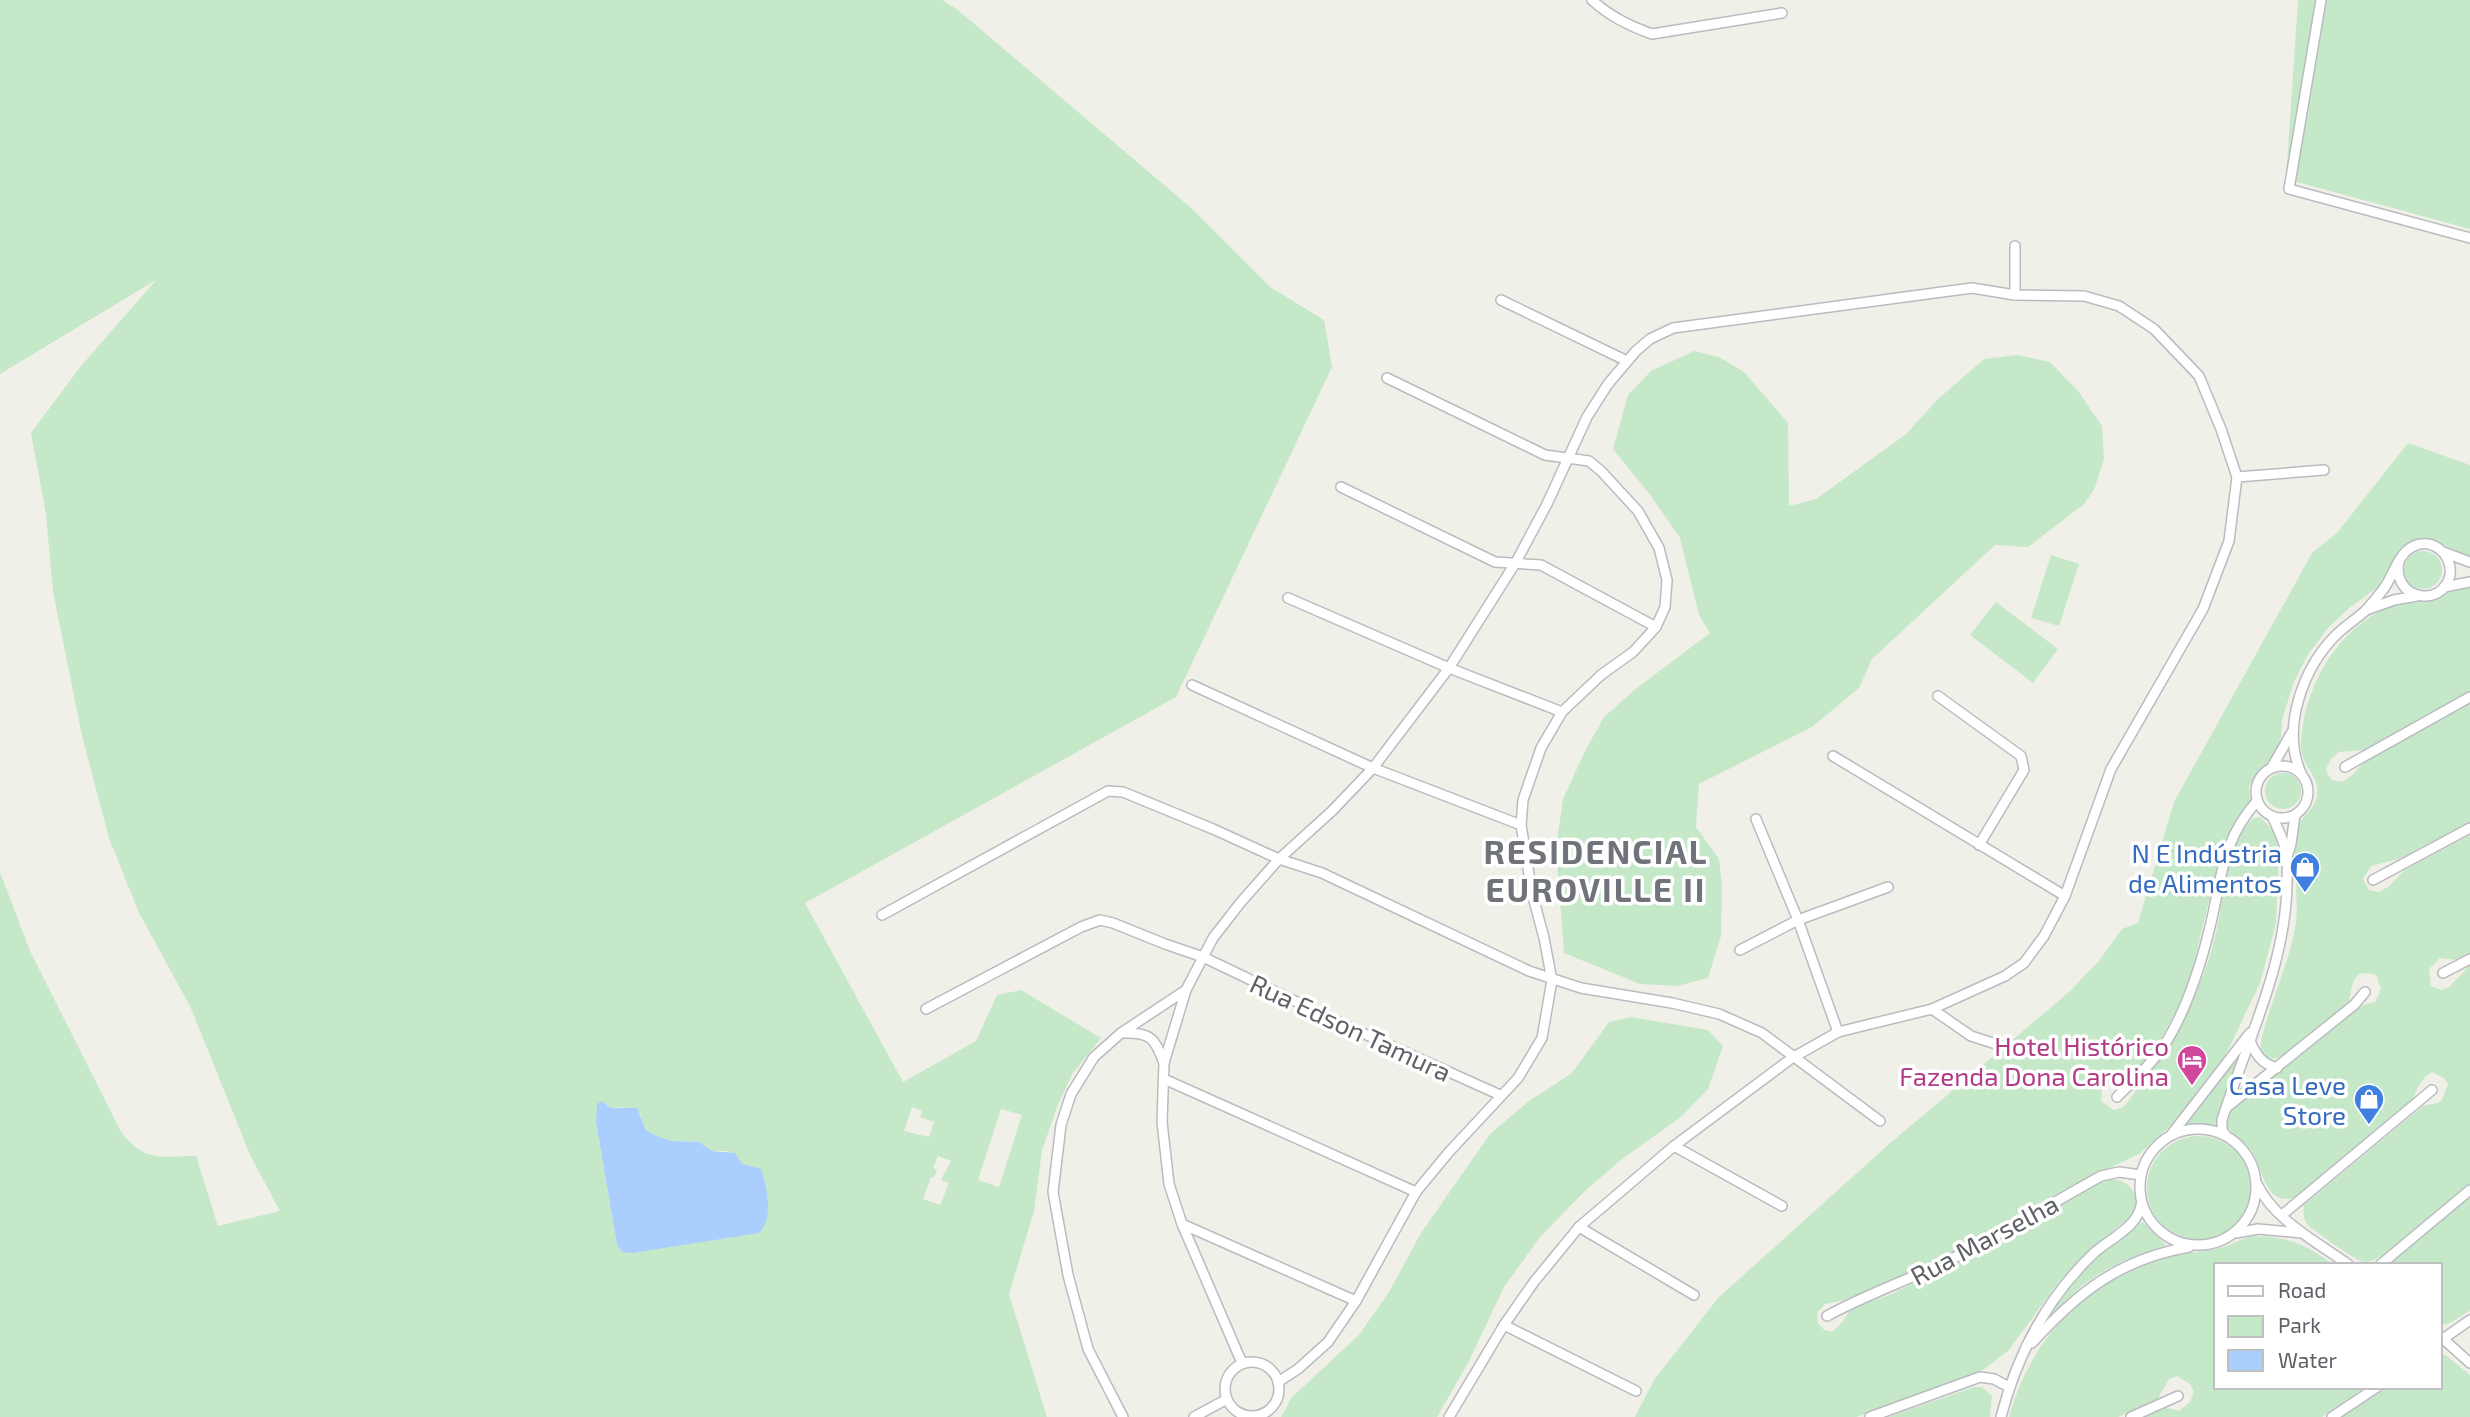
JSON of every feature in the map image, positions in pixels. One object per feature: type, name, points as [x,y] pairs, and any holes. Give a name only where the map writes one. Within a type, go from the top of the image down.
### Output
[{"type":"street","points":[[1592,0],[1605,12],[1634,28],[1652,34],[1782,13]]},
{"type":"street","points":[[2321,0],[2289,190],[2470,238]]},
{"type":"street","points":[[2015,246],[2015,295]]},
{"type":"street","points":[[1242,1363],[1182,1224],[1169,1184],[1162,1122],[1164,1063],[1185,990],[1213,938],[1241,902],[1279,859],[1332,811],[1373,768],[1449,667],[1516,562],[1587,417],[1627,361],[1650,339],[1673,328],[1972,288],[2015,295],[2084,296],[2119,306],[2154,329],[2199,376],[2237,477],[2229,541],[2203,609],[2111,769],[2064,896],[2044,936],[2024,963],[2004,976],[1932,1009],[1839,1032],[1793,1058],[1674,1146],[1578,1227],[1504,1325],[1449,1417]]},
{"type":"street","points":[[1501,300],[1627,361]]},
{"type":"street","points":[[1278,1382],[1328,1342],[1356,1301],[1416,1192],[1518,1078],[1542,1038],[1552,980],[1532,893],[1521,825],[1523,800],[1541,748],[1562,712],[1601,675],[1633,652],[1656,627],[1665,607],[1667,580],[1659,548],[1638,511],[1589,461],[1545,455],[1387,378]]},
{"type":"street","points":[[2237,477],[2325,470]]},
{"type":"street","points":[[1341,487],[1495,562],[1541,565],[1656,627]]},
{"type":"street","points":[[2293,730],[2272,768],[2261,776],[2256,788],[2257,802],[2263,810],[2272,816],[2283,818],[2295,815],[2307,799],[2307,785],[2296,762],[2293,730],[2305,684],[2322,650],[2343,628],[2365,611],[2385,587],[2404,554],[2419,544],[2436,547],[2470,562]]},
{"type":"street","points":[[2444,552],[2450,566],[2444,587]]},
{"type":"street","points":[[2399,561],[2401,583],[2419,596]]},
{"type":"street","points":[[2365,611],[2394,600],[2432,595],[2444,587],[2470,582]]},
{"type":"street","points":[[1288,598],[1562,712]]},
{"type":"street","points":[[1192,685],[1373,768],[1521,825]]},
{"type":"street","points":[[1938,696],[2021,757],[2024,770],[1979,845]]},
{"type":"street","points":[[2345,767],[2470,697]]},
{"type":"street","points":[[1833,756],[2064,896]]},
{"type":"street","points":[[2272,768],[2287,766],[2301,773]]},
{"type":"street","points":[[882,915],[1108,791],[1123,792],[1279,859],[1322,873],[1552,980],[1719,1014],[1762,1033],[1880,1121]]},
{"type":"street","points":[[2116,1097],[2141,1074],[2162,1048],[2184,1007],[2200,966],[2228,845],[2246,814],[2257,802]]},
{"type":"street","points":[[2234,1233],[2251,1212],[2256,1197],[2256,1181],[2254,1170],[2243,1150],[2222,1130],[2222,1120],[2239,1077],[2278,952],[2287,901],[2287,857],[2295,815]]},
{"type":"street","points":[[2272,816],[2287,857]]},
{"type":"street","points":[[1756,819],[1798,920],[1839,1032]]},
{"type":"street","points":[[2373,880],[2470,828]]},
{"type":"street","points":[[1740,950],[1798,920],[1888,887]]},
{"type":"street","name":"Rua Edson Tamura","points":[[926,1009],[1081,927],[1100,920],[1203,957],[1500,1095]]},
{"type":"street","points":[[2443,974],[2470,959]]},
{"type":"street","points":[[1123,1417],[1087,1349],[1068,1275],[1053,1192],[1061,1125],[1071,1094],[1094,1057],[1121,1033],[1185,990]]},
{"type":"street","points":[[2226,1107],[2354,1005],[2365,992]]},
{"type":"street","points":[[1932,1009],[1971,1036],[1998,1045]]},
{"type":"street","points":[[2001,1417],[2009,1387],[2044,1312],[2094,1253],[2133,1222],[2142,1203],[2141,1175],[2155,1148],[2169,1137],[2253,1029]]},
{"type":"street","points":[[1121,1033],[1141,1032],[1157,1042],[1164,1063]]},
{"type":"street","points":[[2250,1040],[2262,1062],[2277,1068]]},
{"type":"street","points":[[1164,1079],[1416,1192]]},
{"type":"street","points":[[2282,1215],[2432,1090]]},
{"type":"street","points":[[2169,1137],[2197,1129],[2226,1136]]},
{"type":"street","points":[[1674,1146],[1782,1206]]},
{"type":"street","name":"Rua Marselha","points":[[1828,1316],[1982,1244],[2101,1177],[2119,1172],[2141,1175]]},
{"type":"street","points":[[2256,1181],[2264,1198],[2282,1215],[2303,1234],[2346,1263]]},
{"type":"street","points":[[2382,1263],[2470,1190]]},
{"type":"street","points":[[2142,1203],[2152,1224],[2161,1233],[2182,1244],[2194,1246]]},
{"type":"street","points":[[1182,1224],[1356,1301]]},
{"type":"street","points":[[1578,1227],[1693,1295]]},
{"type":"street","points":[[2026,1350],[2050,1323],[2100,1280],[2154,1254],[2208,1245],[2234,1233],[2259,1229],[2303,1234]]},
{"type":"street","points":[[2442,1337],[2470,1320]]},
{"type":"street","points":[[1504,1325],[1636,1391]]},
{"type":"street","points":[[2442,1339],[2470,1363]]},
{"type":"street","points":[[1242,1363],[1259,1363],[1268,1367],[1278,1382],[1277,1399],[1272,1407],[1256,1416],[1242,1414],[1227,1399],[1226,1383],[1234,1369],[1242,1363]]},
{"type":"street","points":[[1870,1417],[1980,1377],[1994,1379],[2009,1387]]},
{"type":"street","points":[[2332,1417],[2374,1389]]},
{"type":"street","points":[[2131,1417],[2178,1396]]},
{"type":"street","points":[[1194,1417],[1227,1399]]},
{"type":"green space","points":[[0,0],[942,0],[958,10],[1190,207],[1270,287],[1324,320],[1332,367],[1176,697],[805,903],[903,1082],[976,1041],[997,995],[1021,990],[1101,1038],[1073,1073],[1059,1102],[1042,1150],[1034,1211],[1009,1294],[1047,1417],[0,1417],[0,872],[30,951],[121,1132],[138,1149],[154,1156],[196,1156],[218,1226],[280,1211],[251,1157],[190,1006],[139,913],[109,838],[82,736],[53,592],[46,514],[31,433],[81,366],[156,280],[0,374]],"holes":[[[607,1104],[611,1108],[623,1107],[640,1114],[646,1130],[652,1134],[671,1141],[699,1142],[712,1151],[728,1151],[742,1164],[622,1252],[617,1245],[596,1122]],[[912,1107],[922,1111],[920,1117],[934,1122],[929,1137],[904,1131]],[[1001,1109],[1022,1115],[999,1187],[978,1180]],[[938,1156],[951,1161],[941,1180],[949,1183],[940,1205],[923,1199],[931,1177],[934,1177],[937,1170],[933,1168]]]},
{"type":"green space","points":[[2298,0],[2470,0],[2470,229],[2286,179]]},
{"type":"green space","points":[[1694,351],[1719,357],[1744,372],[1788,423],[1789,506],[1816,499],[1905,435],[1938,399],[1984,359],[2017,355],[2050,362],[2078,391],[2102,426],[2104,459],[2094,490],[2084,504],[2028,547],[1995,545],[1872,659],[1859,688],[1812,727],[1699,784],[1696,827],[1719,859],[1722,884],[1721,936],[1708,978],[1677,986],[1640,984],[1564,953],[1556,848],[1563,799],[1604,717],[1637,688],[1710,633],[1699,615],[1680,538],[1613,449],[1628,395],[1651,371]]},
{"type":"green space","points":[[2408,443],[2470,465],[2470,557],[2430,539],[2409,542],[2398,551],[2388,574],[2378,587],[2328,628],[2307,656],[2294,682],[2274,756],[2256,774],[2249,786],[2250,801],[2223,843],[2190,979],[2179,1005],[2154,1052],[2134,1072],[2111,1079],[2102,1089],[2101,1101],[2114,1110],[2123,1107],[2179,1027],[2197,991],[2211,953],[2230,857],[2243,830],[2253,818],[2260,817],[2277,834],[2279,857],[2276,923],[2260,983],[2216,1070],[2176,1121],[2139,1154],[2062,1191],[1924,1267],[1845,1300],[1825,1304],[1817,1313],[1818,1323],[1824,1330],[1832,1332],[1852,1308],[1889,1295],[1952,1265],[2111,1179],[2122,1181],[2134,1192],[2137,1205],[2131,1216],[2058,1283],[2008,1351],[1984,1369],[1961,1380],[1856,1417],[1635,1417],[1654,1380],[1718,1298],[1888,1145],[2068,993],[2098,962],[2122,929],[2138,923],[2174,802],[2312,553],[2337,533]]},
{"type":"green space","points":[[2423,551],[2436,557],[2442,570],[2436,583],[2423,589],[2410,583],[2404,570],[2410,557]]},
{"type":"green space","points":[[2051,555],[2079,564],[2059,626],[2031,618]]},
{"type":"green space","points":[[2470,588],[2470,691],[2364,750],[2339,752],[2331,759],[2326,769],[2332,780],[2342,782],[2369,757],[2470,703],[2470,822],[2399,859],[2371,866],[2363,879],[2369,890],[2379,892],[2405,870],[2470,835],[2470,954],[2457,960],[2440,958],[2429,969],[2431,986],[2442,990],[2449,987],[2470,965],[2470,1184],[2386,1254],[2365,1262],[2309,1226],[2304,1216],[2304,1205],[2423,1106],[2441,1102],[2448,1084],[2444,1078],[2432,1072],[2428,1075],[2419,1085],[2412,1101],[2295,1197],[2285,1199],[2271,1192],[2251,1150],[2227,1126],[2231,1111],[2235,1107],[2349,1014],[2363,1005],[2375,1002],[2381,989],[2376,975],[2368,973],[2357,976],[2349,1001],[2312,1036],[2280,1057],[2269,1060],[2261,1055],[2264,1029],[2289,953],[2296,922],[2295,848],[2298,827],[2314,805],[2317,796],[2316,782],[2301,750],[2304,722],[2316,681],[2339,645],[2370,617],[2395,605],[2426,602],[2451,590]]},
{"type":"green space","points":[[1996,602],[2058,649],[2033,683],[1970,635]]},
{"type":"green space","points":[[2283,773],[2296,778],[2301,791],[2296,804],[2283,809],[2270,804],[2265,791],[2270,778]]},
{"type":"green space","points":[[1631,1017],[1708,1030],[1723,1046],[1708,1089],[1682,1116],[1621,1160],[1586,1190],[1540,1237],[1504,1287],[1468,1363],[1437,1417],[1281,1417],[1292,1397],[1359,1335],[1389,1292],[1421,1233],[1490,1134],[1529,1101],[1572,1073],[1609,1022]]},
{"type":"green space","points":[[2242,1052],[2216,1126],[2186,1124]]},
{"type":"green space","points":[[2199,1136],[2219,1140],[2236,1151],[2247,1168],[2251,1188],[2247,1208],[2236,1225],[2219,1236],[2199,1240],[2179,1236],[2162,1225],[2151,1208],[2147,1188],[2151,1168],[2162,1151],[2179,1140]]},
{"type":"green space","points":[[2470,1196],[2470,1311],[2446,1325],[2442,1323],[2442,1263],[2391,1263],[2398,1254]]},
{"type":"green space","points":[[2143,1222],[2166,1245],[2101,1273],[2077,1290],[2045,1320],[2063,1294],[2102,1251]]},
{"type":"green space","points":[[2245,1238],[2276,1238],[2296,1243],[2314,1251],[2330,1263],[2214,1263],[2214,1389],[2363,1389],[2322,1417],[2144,1417],[2164,1407],[2179,1411],[2190,1402],[2194,1392],[2190,1384],[2177,1376],[2169,1379],[2157,1400],[2118,1417],[2009,1417],[2029,1366],[2044,1342],[2081,1301],[2103,1284],[2154,1260],[2223,1247]]},
{"type":"green space","points":[[2442,1354],[2470,1375],[2470,1417],[2341,1417],[2384,1389],[2442,1389]]},
{"type":"green space","points":[[1974,1387],[1982,1387],[1992,1396],[1990,1417],[1888,1417]]},
{"type":"water","points":[[602,1101],[611,1108],[637,1108],[646,1130],[652,1134],[671,1141],[699,1142],[712,1151],[735,1153],[742,1164],[761,1169],[768,1211],[764,1227],[759,1233],[632,1253],[622,1252],[617,1245],[596,1122],[597,1104]]},
{"type":"place","name":"N E Indústria de Alimentos","points":[[2305,894]]},
{"type":"place","name":"Hotel Histórico Fazenda Dona Carolina","points":[[2192,1087]]},
{"type":"place","name":"Casa Leve Store","points":[[2369,1126]]},
{"type":"district","name":"RESIDENCIAL EUROVILLE II","points":[[1596,870]]}]
